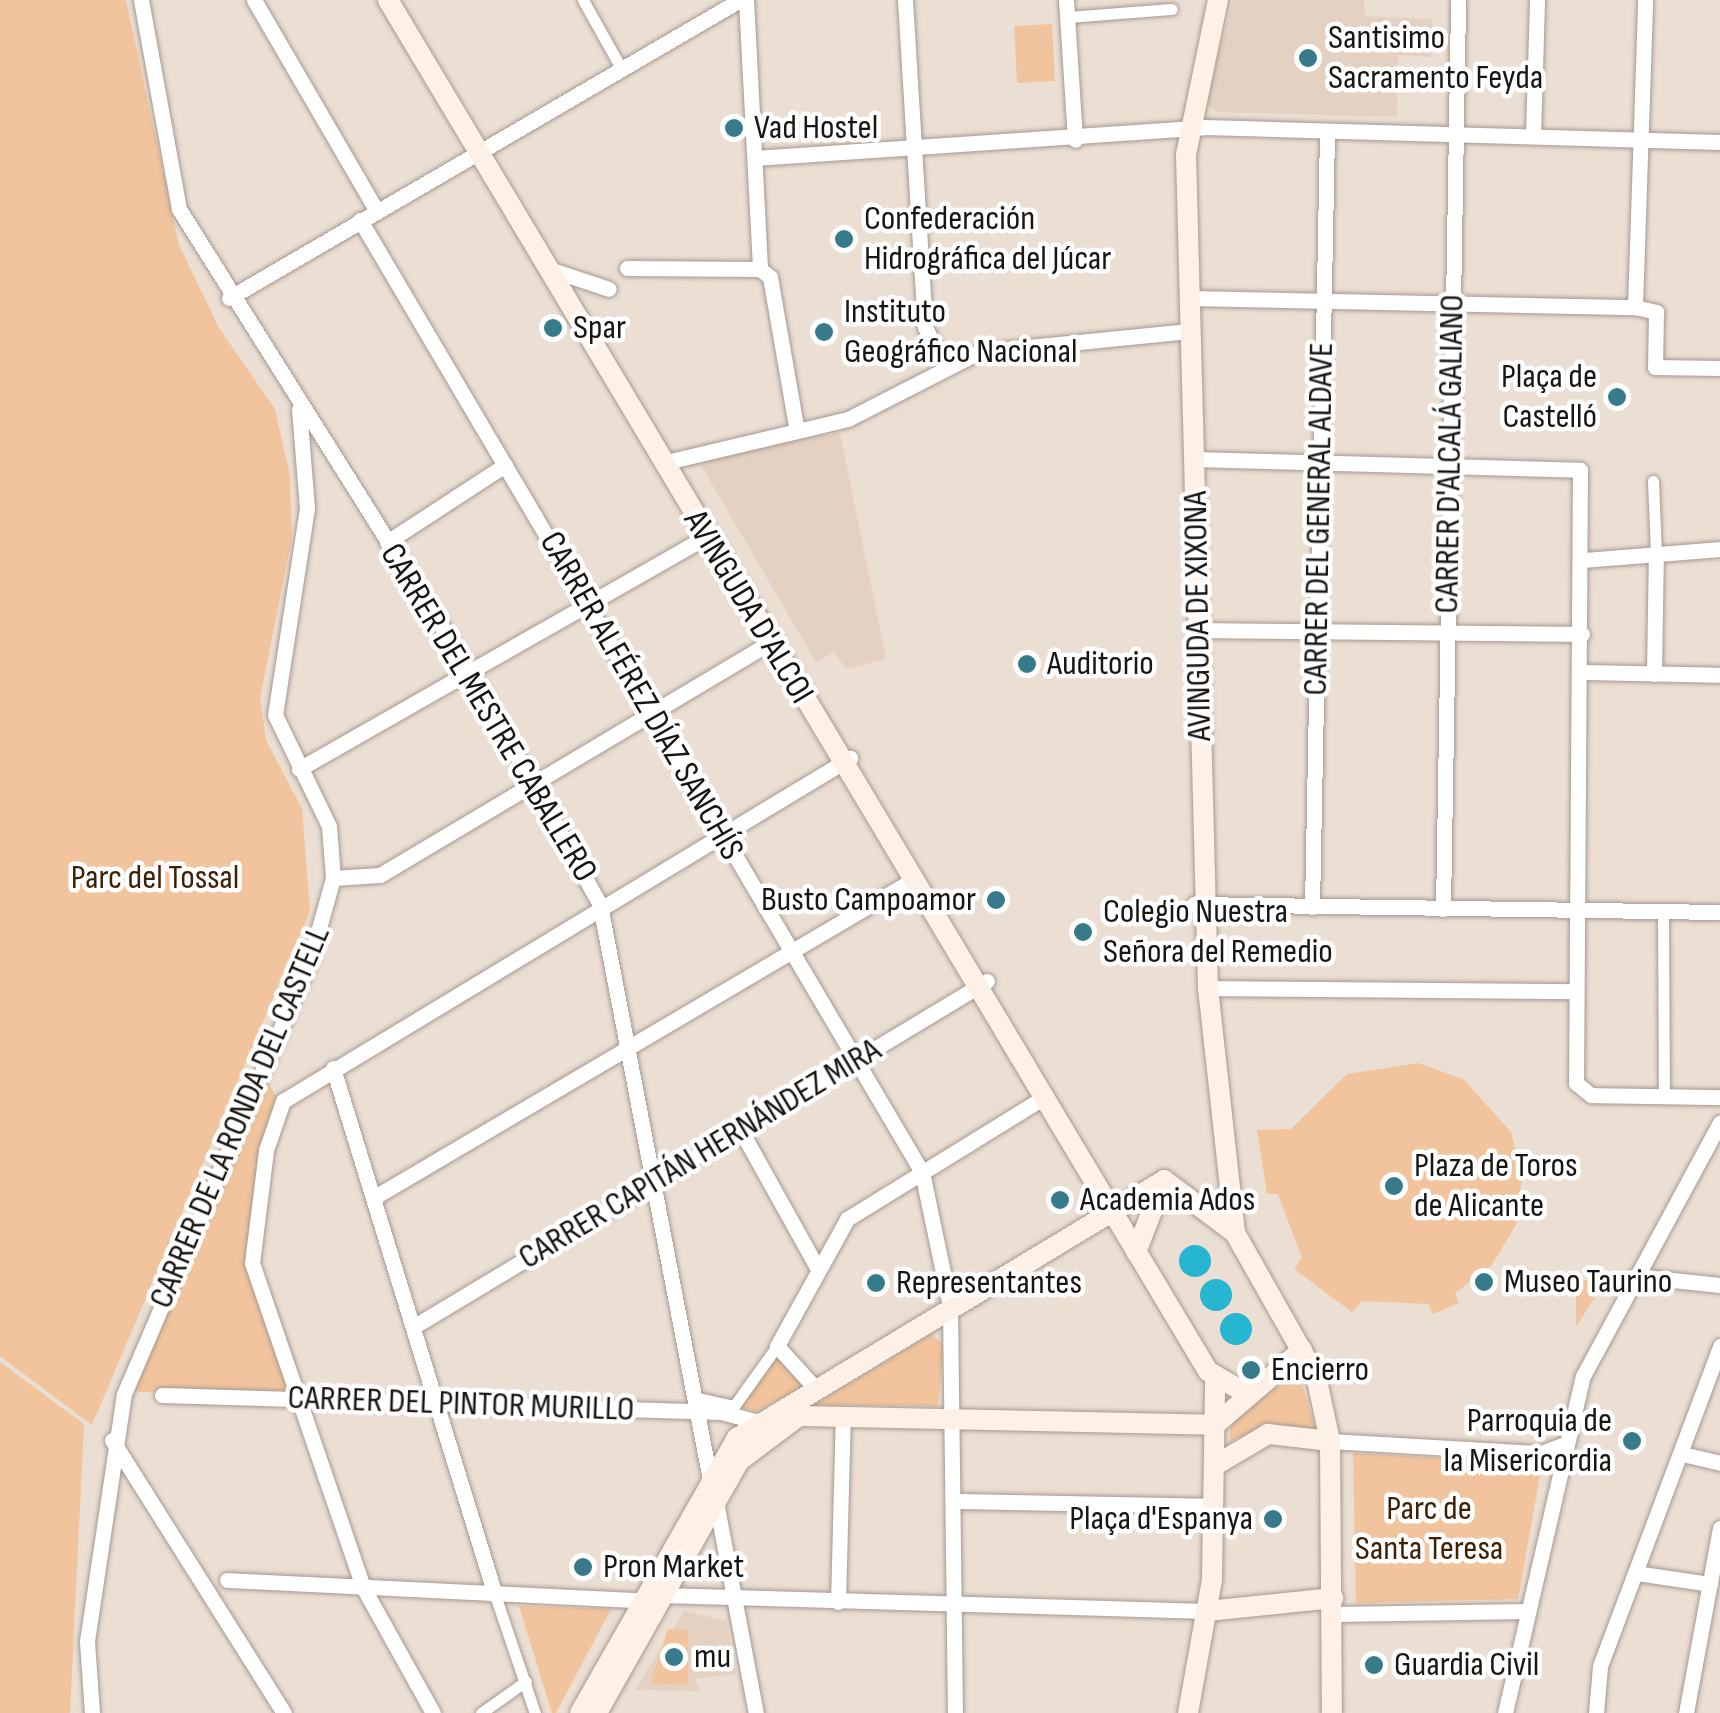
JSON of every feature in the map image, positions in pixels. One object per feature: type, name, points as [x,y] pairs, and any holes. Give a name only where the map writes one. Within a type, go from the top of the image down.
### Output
[{"type":"main road","name":"AVINGUDA D'ALCOI","points":[[388,0],[768,644],[846,760],[911,881],[981,984],[1043,1098],[1112,1211]]},
{"type":"main road","name":"AVINGUDA DE XIXONA","points":[[1218,0],[1188,129],[1189,332],[1198,630],[1200,904],[1235,1233]]},
{"type":"main road","points":[[597,1713],[709,1476],[758,1422],[1164,1180]]},
{"type":"main road","points":[[1164,1180],[1235,1233],[1302,1350],[1330,1441],[1332,1713]]},
{"type":"main road","points":[[1136,1252],[1164,1180]]},
{"type":"main road","points":[[1156,1203],[1188,1196]]},
{"type":"main road","points":[[1112,1211],[1215,1382],[1208,1611],[1188,1713]]},
{"type":"main road","points":[[580,1713],[751,1445],[799,1416],[1215,1425],[1247,1394],[1288,1371],[1302,1350]]},
{"type":"main road","points":[[1215,1382],[1247,1394]]},
{"type":"main road","points":[[1214,1466],[1268,1434],[1330,1441]]},
{"type":"main road","points":[[1208,1611],[1333,1606]]},
{"type":"street","name":"CARRER DEL MESTRE CABALLERO","points":[[141,0],[179,209],[298,410],[470,672],[600,905],[709,1476]]},
{"type":"street","points":[[254,0],[376,210]]},
{"type":"street","points":[[584,0],[621,68]]},
{"type":"street","points":[[230,298],[478,150],[743,0],[760,269]]},
{"type":"street","points":[[905,0],[925,327],[944,366]]},
{"type":"street","points":[[1066,0],[1075,140]]},
{"type":"street","name":"CARRER D'ALCALÁ GALIANO","points":[[1443,908],[1446,466],[1458,0]]},
{"type":"street","points":[[1533,136],[1537,0]]},
{"type":"street","points":[[1636,307],[1644,0]]},
{"type":"street","points":[[1067,17],[1172,9]]},
{"type":"street","points":[[755,158],[1075,140],[1188,129],[1720,142]]},
{"type":"street","name":"CARRER DEL GENERAL ALDAVE","points":[[1312,907],[1327,131]]},
{"type":"street","name":"CARRER ALFÉREZ DÍAZ SANCHÍS","points":[[360,220],[922,1172],[950,1306],[955,1713]]},
{"type":"street","points":[[546,268],[609,289]]},
{"type":"street","points":[[627,268],[760,269],[770,277],[797,431]]},
{"type":"street","points":[[1189,298],[1323,299],[1587,310],[1636,307],[1656,312],[1655,366],[1720,368]]},
{"type":"street","points":[[662,464],[848,419],[944,366],[979,352],[1189,332]]},
{"type":"street","name":"CARRER DE LA RONDA DEL CASTELL","points":[[92,1713],[86,1658],[112,1440],[310,960],[334,878],[328,826],[276,715],[307,508],[298,410]]},
{"type":"street","points":[[1194,460],[1580,470],[1583,560],[1574,991],[1578,1088],[1720,1097]]},
{"type":"street","points":[[387,542],[504,465]]},
{"type":"street","points":[[1654,481],[1654,674]]},
{"type":"street","points":[[299,770],[706,536]]},
{"type":"street","points":[[1583,560],[1720,548]]},
{"type":"street","points":[[1198,630],[1582,634]]},
{"type":"street","points":[[334,878],[380,875],[768,644]]},
{"type":"street","points":[[1581,672],[1720,675]]},
{"type":"street","points":[[433,1713],[363,1587],[294,1399],[252,1264],[266,1150],[283,1101],[600,905],[846,760]]},
{"type":"street","points":[[373,1198],[911,881]]},
{"type":"street","points":[[1200,904],[1720,912]]},
{"type":"street","points":[[1663,911],[1664,1096]]},
{"type":"street","name":"CARRER CAPITÁN HERNÁNDEZ MIRA","points":[[413,1327],[981,984]]},
{"type":"street","points":[[1208,988],[1574,991]]},
{"type":"street","points":[[333,1068],[535,1713]]},
{"type":"street","points":[[721,1409],[734,1406],[777,1346],[847,1219],[1043,1098]]},
{"type":"street","points":[[1505,1713],[1583,1376],[1720,1123]]},
{"type":"street","points":[[740,1129],[818,1268]]},
{"type":"street","points":[[1636,1276],[1720,1285]]},
{"type":"street","points":[[777,1346],[816,1389]]},
{"type":"street","points":[[1596,1713],[1600,1666],[1720,1346]]},
{"type":"street","name":"CARRER DEL PINTOR MURILLO","points":[[162,1395],[436,1404],[696,1404],[758,1422]]},
{"type":"street","points":[[838,1602],[843,1414]]},
{"type":"street","points":[[112,1440],[284,1713]]},
{"type":"street","points":[[1330,1441],[1549,1454],[1566,1443]]},
{"type":"street","points":[[1549,1454],[1561,1479]]},
{"type":"street","points":[[1682,1454],[1720,1462]]},
{"type":"street","points":[[716,1502],[731,1598],[756,1713]]},
{"type":"street","points":[[953,1502],[1212,1506]]},
{"type":"street","points":[[1686,1713],[1720,1528]]},
{"type":"street","points":[[1636,1573],[1710,1584]]},
{"type":"street","points":[[227,1580],[495,1595],[1208,1611]]},
{"type":"street","points":[[1333,1606],[1527,1611]]},
{"type":"street","points":[[481,1713],[526,1681]]},
{"type":"shaded area","name":"Santisimo Sacramento Feyda","points":[[1233,0],[1364,0],[1365,16],[1432,19],[1431,57],[1398,55],[1397,117],[1216,112],[1206,103]]},
{"type":"shaded area","points":[[840,433],[886,659],[846,669],[834,652],[816,662],[702,467],[706,456]]},
{"type":"shaded area","points":[[684,1611],[726,1621],[736,1674],[694,1679],[701,1691],[635,1690]]},
{"type":"green space","name":"Parc del Tossal","points":[[0,0],[126,0],[179,245],[219,328],[275,409],[290,476],[292,538],[260,698],[266,740],[302,809],[310,911],[92,1425],[0,1356]]},
{"type":"green space","points":[[1052,24],[1055,81],[1017,83],[1014,26]]},
{"type":"green space","name":"Plaza de Toros de Alicante","points":[[1418,1063],[1463,1079],[1511,1132],[1522,1177],[1516,1225],[1491,1266],[1455,1293],[1459,1303],[1433,1314],[1429,1304],[1362,1301],[1352,1312],[1294,1269],[1302,1258],[1278,1194],[1267,1194],[1257,1130],[1291,1129],[1347,1074]]},
{"type":"green space","points":[[259,1065],[286,1115],[266,1150],[252,1263],[294,1399],[125,1391]]},
{"type":"green space","points":[[1576,1280],[1598,1280],[1598,1292],[1576,1327]]},
{"type":"green space","points":[[931,1334],[944,1346],[938,1406],[814,1405]]},
{"type":"green space","points":[[774,1350],[807,1384],[757,1411],[734,1406]]},
{"type":"green space","points":[[0,1362],[84,1424],[70,1713],[0,1713]]},
{"type":"green space","points":[[1299,1374],[1316,1430],[1258,1429],[1229,1442],[1232,1417]]},
{"type":"green space","name":"Parc de Santa Teresa","points":[[1353,1453],[1542,1464],[1518,1599],[1356,1603]]},
{"type":"green space","points":[[519,1606],[611,1609],[556,1713],[552,1713]]},
{"type":"green space","name":"mu","points":[[668,1629],[688,1630],[688,1685],[650,1684]]},
{"type":"water","points":[[1195,1245],[1206,1250],[1211,1261],[1206,1272],[1195,1277],[1184,1272],[1179,1261],[1184,1250]]},
{"type":"water","points":[[1216,1279],[1227,1284],[1232,1295],[1227,1306],[1216,1311],[1205,1306],[1200,1295],[1205,1284]]},
{"type":"water","points":[[1236,1313],[1247,1318],[1252,1329],[1247,1340],[1236,1345],[1225,1340],[1220,1329],[1225,1318]]},
{"type":"place","name":"Santisimo Sacramento Feyda","points":[[1308,58]]},
{"type":"place","name":"Vad Hostel","points":[[734,128]]},
{"type":"place","name":"Confederación Hidrográfica del Júcar","points":[[844,239]]},
{"type":"place","name":"Spar","points":[[553,328]]},
{"type":"place","name":"Instituto Geográfico Nacional","points":[[824,332]]},
{"type":"place","name":"Plaça de Castelló","points":[[1617,397]]},
{"type":"place","name":"Auditorio","points":[[1027,664]]},
{"type":"place","name":"Busto Campoamor","points":[[996,900]]},
{"type":"place","name":"Colegio Nuestra Señora del Remedio","points":[[1083,932]]},
{"type":"place","name":"Plaza de Toros de Alicante","points":[[1394,1186]]},
{"type":"place","name":"Academia Ados","points":[[1060,1200]]},
{"type":"place","name":"Museo Taurino","points":[[1484,1282]]},
{"type":"place","name":"Representantes","points":[[876,1283]]},
{"type":"place","name":"Encierro","points":[[1251,1370]]},
{"type":"place","name":"Parroquia de la Misericordia","points":[[1632,1441]]},
{"type":"place","name":"Plaça d'Espanya","points":[[1273,1519]]},
{"type":"place","name":"Pron Market","points":[[583,1567]]},
{"type":"place","name":"mu","points":[[674,1657]]},
{"type":"place","name":"Guardia Civil","points":[[1374,1665]]}]
